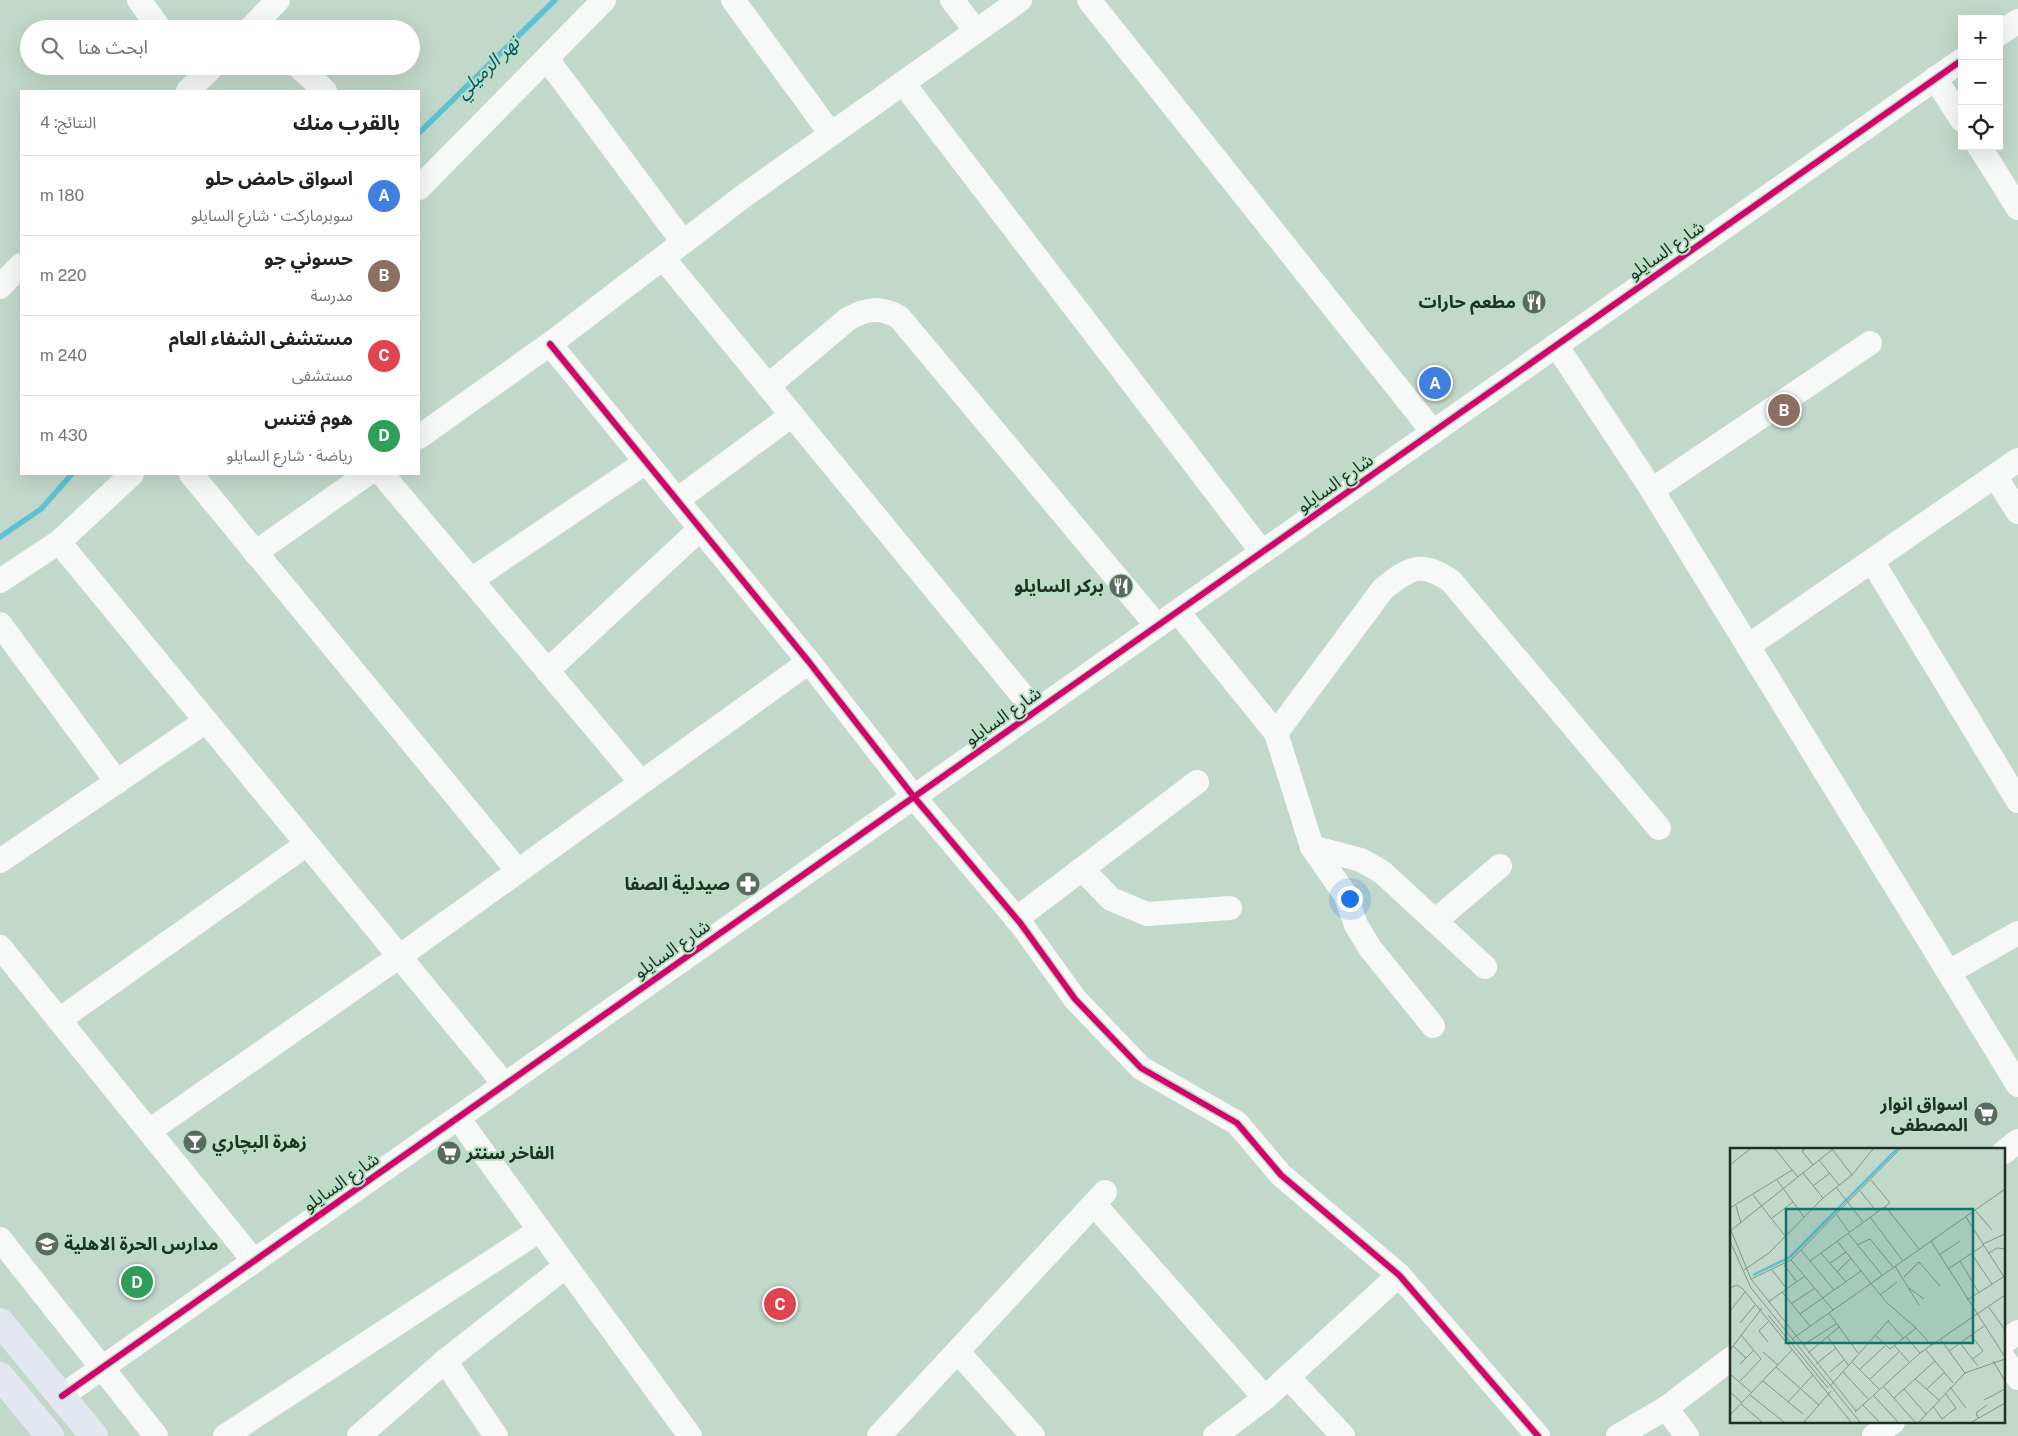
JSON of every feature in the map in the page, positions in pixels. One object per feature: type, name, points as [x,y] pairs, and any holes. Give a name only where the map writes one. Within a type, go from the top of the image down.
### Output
[{"type":"main road","points":[[0,1322],[94,1436]]},
{"type":"main road","points":[[0,1376],[50,1436]]},
{"type":"street","points":[[139,0],[153,20]]},
{"type":"street","points":[[260,20],[278,0]]},
{"type":"street","points":[[420,187],[604,0]]},
{"type":"street","points":[[734,0],[831,134]]},
{"type":"street","points":[[952,0],[976,31]]},
{"type":"street","points":[[420,436],[550,344],[745,195],[1020,0]]},
{"type":"street","points":[[1089,0],[1433,432]]},
{"type":"street","points":[[2003,31],[2018,21]]},
{"type":"street","points":[[547,59],[683,242]]},
{"type":"street","name":"شارع السايلو","points":[[62,1396],[1958,63]]},
{"type":"street","points":[[308,75],[324,90]]},
{"type":"street","points":[[1936,78],[1958,114]]},
{"type":"street","points":[[903,83],[1262,552]]},
{"type":"street","points":[[1982,150],[2018,208]]},
{"type":"street","points":[[663,258],[1036,712]]},
{"type":"street","points":[[0,287],[20,266]]},
{"type":"street","points":[[768,386],[848,319],[859,313],[873,309],[888,311],[899,317],[1157,626]]},
{"type":"street","points":[[1652,490],[1870,343]]},
{"type":"street","points":[[550,344],[809,662],[914,797],[1016,919],[1075,999],[1141,1068],[1237,1123],[1281,1175],[1399,1275],[1538,1436]]},
{"type":"street","points":[[1556,345],[1652,490],[2018,1085]]},
{"type":"street","points":[[677,500],[792,415]]},
{"type":"street","points":[[1748,646],[2018,460]]},
{"type":"street","points":[[471,580],[646,462]]},
{"type":"street","points":[[0,582],[59,542],[131,475]]},
{"type":"street","points":[[192,475],[518,871]]},
{"type":"street","points":[[255,553],[366,475]]},
{"type":"street","points":[[383,475],[641,782]]},
{"type":"street","points":[[1994,476],[2018,512]]},
{"type":"street","points":[[548,671],[700,529]]},
{"type":"street","points":[[59,542],[505,1085]]},
{"type":"street","points":[[1872,561],[2018,801]]},
{"type":"street","points":[[1276,733],[1383,589],[1402,574],[1416,568],[1436,570],[1451,581],[1659,828]]},
{"type":"street","points":[[1178,612],[1276,733],[1312,847],[1345,894],[1356,926],[1370,948],[1433,1026]]},
{"type":"street","points":[[0,624],[117,782]]},
{"type":"street","points":[[148,1131],[400,956],[809,662]]},
{"type":"street","points":[[4,851],[117,782],[206,721]]},
{"type":"street","points":[[1016,919],[1197,782]]},
{"type":"street","points":[[59,1020],[307,844]]},
{"type":"street","points":[[1312,847],[1361,860],[1382,872],[1485,967]]},
{"type":"street","points":[[1435,921],[1500,866]]},
{"type":"street","points":[[1082,869],[1111,899],[1147,914],[1230,908]]},
{"type":"street","points":[[1949,972],[2018,933]]},
{"type":"street","points":[[0,947],[254,1261]]},
{"type":"street","points":[[458,1118],[690,1436]]},
{"type":"street","points":[[2006,1151],[2018,1142]]},
{"type":"street","points":[[880,1436],[1100,1198],[1265,1398]]},
{"type":"street","points":[[225,1436],[540,1230]]},
{"type":"street","points":[[0,1239],[156,1436]]},
{"type":"street","points":[[359,1436],[445,1362],[566,1266]]},
{"type":"street","points":[[1214,1436],[1265,1398],[1399,1275]]},
{"type":"street","points":[[2006,1341],[2018,1332]]},
{"type":"street","points":[[958,1352],[1033,1436]]},
{"type":"street","points":[[1618,1436],[1666,1408],[1730,1360]]},
{"type":"street","points":[[445,1362],[496,1436]]},
{"type":"street","points":[[2006,1362],[2018,1378]]},
{"type":"street","points":[[1288,1377],[1343,1436]]},
{"type":"street","points":[[1666,1408],[1687,1436]]},
{"type":"street","points":[[1874,1436],[1890,1424]]},
{"type":"waterway","name":"نهر الرميلي","points":[[420,132],[555,0]]},
{"type":"waterway","name":"نهر الرميلي","points":[[0,537],[41,509],[71,475]]},
{"type":"cycle path","points":[[62,1396],[1958,63]]},
{"type":"cycle path","points":[[550,344],[809,662],[914,797],[1021,924],[1075,999],[1141,1068],[1237,1123],[1281,1175],[1399,1275],[1538,1436]]},
{"type":"place","name":"مطعم حارات","points":[[1534,302]]},
{"type":"place","name":"اسواق حامض حلو","points":[[1435,383]]},
{"type":"place","name":"حسوني جو","points":[[1784,410]]},
{"type":"place","name":"بركر السايلو","points":[[1121,586]]},
{"type":"place","name":"صيدلية الصفا","points":[[748,884]]},
{"type":"place","name":"اسواق انوار المصطفى","points":[[1986,1114]]},
{"type":"place","name":"زهرة البچاري","points":[[195,1142]]},
{"type":"place","name":"الفاخر سنتر","points":[[449,1153]]},
{"type":"place","name":"مدارس الحرة الاهلية","points":[[47,1244]]},
{"type":"place","name":"هوم فتنس","points":[[137,1282]]},
{"type":"place","name":"مستشفى الشفاء العام","points":[[780,1304]]}]
